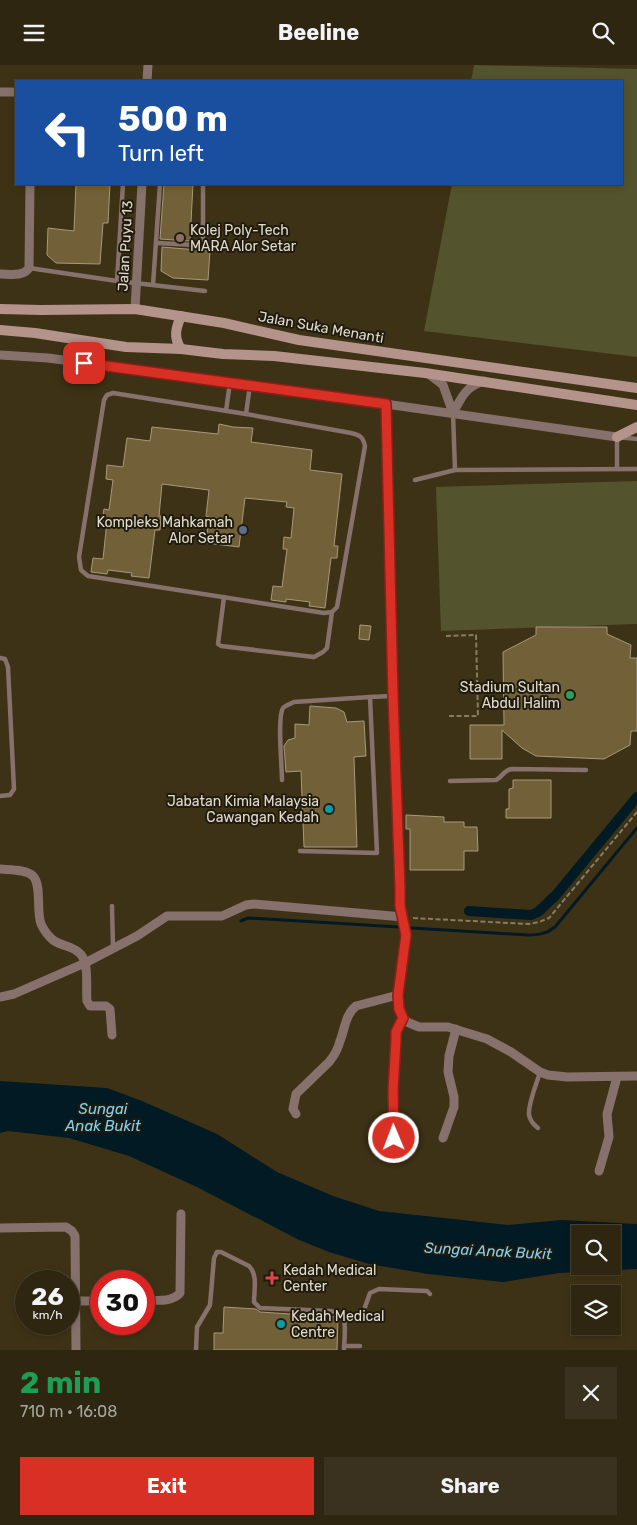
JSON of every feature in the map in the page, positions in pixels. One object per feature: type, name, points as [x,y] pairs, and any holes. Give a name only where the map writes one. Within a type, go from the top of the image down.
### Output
[{"type":"main road","name":"Jalan Suka Menanti","points":[[0,309],[135,309],[224,323],[299,340],[637,388]]},
{"type":"main road","points":[[181,349],[177,341],[176,331],[182,316]]},
{"type":"main road","points":[[0,330],[35,333],[126,347],[274,356],[425,373],[637,405]]},
{"type":"main road","points":[[617,437],[637,427]]},
{"type":"street","points":[[147,80],[148,65]]},
{"type":"street","points":[[0,92],[15,92]]},
{"type":"street","points":[[0,274],[21,274],[29,268],[30,185]]},
{"type":"street","name":"Jalan Puyu 13","points":[[135,309],[142,185]]},
{"type":"street","points":[[0,355],[48,358],[231,382],[617,437]]},
{"type":"street","points":[[425,373],[443,385],[453,413]]},
{"type":"street","points":[[453,413],[469,388],[484,381]]},
{"type":"street","points":[[386,404],[400,906],[406,935],[398,995],[399,1009],[407,1022],[414,1025],[456,1029],[487,1039],[511,1052],[540,1072],[557,1077],[637,1076]]},
{"type":"street","points":[[0,869],[24,872],[34,877],[37,883],[38,914],[42,925],[51,939],[80,952],[86,963],[87,1001],[90,1006],[106,1006],[110,1009],[112,1035]]},
{"type":"street","points":[[0,997],[14,994],[86,963],[137,936],[167,916],[222,916],[246,905],[403,917]]},
{"type":"street","points":[[296,1114],[293,1109],[296,1094],[333,1056],[351,1010],[356,1006],[398,995]]},
{"type":"street","points":[[394,1138],[393,1090],[396,1032],[403,1018]]},
{"type":"street","points":[[443,1137],[454,1107],[454,1097],[448,1072],[449,1056],[456,1029]]},
{"type":"street","points":[[599,1171],[609,1137],[607,1114],[617,1077]]},
{"type":"street","points":[[155,1300],[176,1298],[180,1293],[181,1214]]},
{"type":"street","points":[[0,1228],[66,1227],[75,1236],[75,1270]]},
{"type":"street","points":[[76,1335],[76,1350]]},
{"type":"lane","points":[[117,281],[123,185]]},
{"type":"lane","points":[[154,285],[160,185]]},
{"type":"lane","points":[[157,243],[195,245],[201,243],[203,239],[203,185]]},
{"type":"lane","points":[[29,268],[205,291]]},
{"type":"lane","points":[[226,411],[231,382]]},
{"type":"lane","points":[[246,414],[250,385]]},
{"type":"lane","points":[[224,597],[218,644],[220,646],[314,657],[324,652],[327,648],[332,612],[337,607],[365,446],[363,439],[360,435],[351,433],[246,414],[113,393],[107,395],[104,400],[79,557],[81,570],[88,576],[224,597],[324,613],[332,612]]},
{"type":"lane","points":[[453,413],[455,469]]},
{"type":"lane","points":[[617,469],[617,437],[637,439]]},
{"type":"lane","points":[[415,480],[455,469],[637,469]]},
{"type":"lane","points":[[0,658],[5,659],[8,667],[14,789],[10,795],[0,796]]},
{"type":"lane","points":[[282,780],[280,721],[283,708],[288,704],[294,702],[393,696]]},
{"type":"lane","points":[[300,851],[377,853],[370,697]]},
{"type":"lane","points":[[450,781],[496,780],[506,771],[512,769],[586,770]]},
{"type":"lane","points":[[112,906],[113,949]]},
{"type":"lane","points":[[538,1128],[529,1116],[540,1072]]},
{"type":"lane","points":[[196,1350],[197,1327],[210,1305],[214,1258],[217,1252],[221,1252],[252,1269],[255,1280],[254,1302],[260,1307],[341,1313],[345,1322],[344,1348],[360,1346]]},
{"type":"lane","points":[[365,1307],[370,1293],[379,1289],[427,1291],[430,1294]]},
{"type":"path","points":[[446,636],[476,635],[478,707],[478,716],[448,717]]},
{"type":"path","points":[[403,917],[529,924],[549,918],[637,812]]},
{"type":"green space","points":[[474,65],[637,69],[637,357],[424,331],[452,185],[623,185],[623,80],[471,80]]},
{"type":"green space","points":[[637,481],[637,624],[441,631],[436,487]]},
{"type":"water","name":"Sungai Anak Bukit","points":[[0,1081],[107,1088],[142,1101],[217,1134],[277,1172],[333,1196],[379,1211],[508,1225],[562,1220],[637,1224],[637,1269],[621,1270],[621,1225],[571,1225],[571,1272],[503,1282],[428,1274],[369,1264],[329,1252],[299,1240],[197,1187],[129,1156],[69,1138],[8,1131],[0,1133]]},
{"type":"building","points":[[76,185],[110,185],[108,223],[103,223],[100,264],[56,263],[47,255],[48,228],[74,231]]},
{"type":"building","points":[[164,185],[193,185],[190,241],[160,239]]},
{"type":"building","points":[[162,247],[210,251],[208,280],[173,278],[161,271]]},
{"type":"building","points":[[219,424],[253,428],[251,442],[312,450],[310,470],[342,474],[334,546],[338,546],[337,558],[331,558],[325,608],[309,606],[310,602],[286,599],[286,602],[271,600],[273,586],[282,587],[287,549],[283,549],[284,537],[291,538],[294,508],[286,507],[287,502],[245,498],[239,547],[206,543],[209,517],[206,516],[209,490],[162,484],[159,516],[161,516],[160,530],[155,530],[149,578],[131,576],[132,573],[108,570],[107,574],[91,572],[93,558],[103,559],[107,521],[102,521],[104,509],[109,510],[113,480],[106,479],[107,465],[123,467],[127,438],[150,441],[152,427],[218,434]]},
{"type":"building","points":[[360,625],[371,626],[369,640],[359,639]]},
{"type":"building","name":"Stadium Sultan Abdul Halim","points":[[536,627],[607,627],[607,634],[631,645],[630,658],[637,658],[637,731],[631,731],[630,745],[604,759],[536,756],[522,748],[502,730],[502,759],[470,759],[470,725],[504,725],[503,652],[536,635]]},
{"type":"building","name":"Jabatan Kimia Malaysia Cawangan Kedah","points":[[310,706],[336,708],[344,712],[347,722],[364,721],[366,756],[354,757],[357,847],[304,847],[301,771],[286,772],[284,746],[288,740],[295,738],[295,724],[309,725]]},
{"type":"building","points":[[513,780],[551,780],[551,818],[506,818],[506,809],[509,809],[509,789],[513,788]]},
{"type":"building","points":[[406,815],[444,817],[444,822],[464,822],[464,827],[477,827],[478,851],[464,851],[464,870],[410,870],[410,829],[406,829]]},
{"type":"building","name":"Kedah Medical Centre","points":[[224,1307],[256,1309],[260,1312],[338,1317],[337,1350],[214,1350],[214,1333],[223,1333]]},
{"type":"waterway","points":[[469,911],[531,915],[538,912],[556,895],[637,797]]},
{"type":"waterway","points":[[412,928],[528,935],[545,933],[555,927],[637,828]]},
{"type":"waterway","points":[[241,921],[248,918],[399,927]]},
{"type":"place","name":"Kolej Poly-Tech MARA Alor Setar","points":[[180,238]]},
{"type":"place","name":"Kompleks Mahkamah Alor Setar","points":[[243,530]]},
{"type":"place","name":"Stadium Sultan Abdul Halim","points":[[570,695]]},
{"type":"place","name":"Jabatan Kimia Malaysia Cawangan Kedah","points":[[329,809]]},
{"type":"place","name":"Kedah Medical Center","points":[[272,1278]]},
{"type":"place","name":"Kedah Medical Centre","points":[[281,1324]]},
{"type":"route","points":[[84,363],[386,404],[400,906],[406,930],[398,995],[399,1009],[403,1018],[396,1032],[393,1090],[394,1138]]}]
